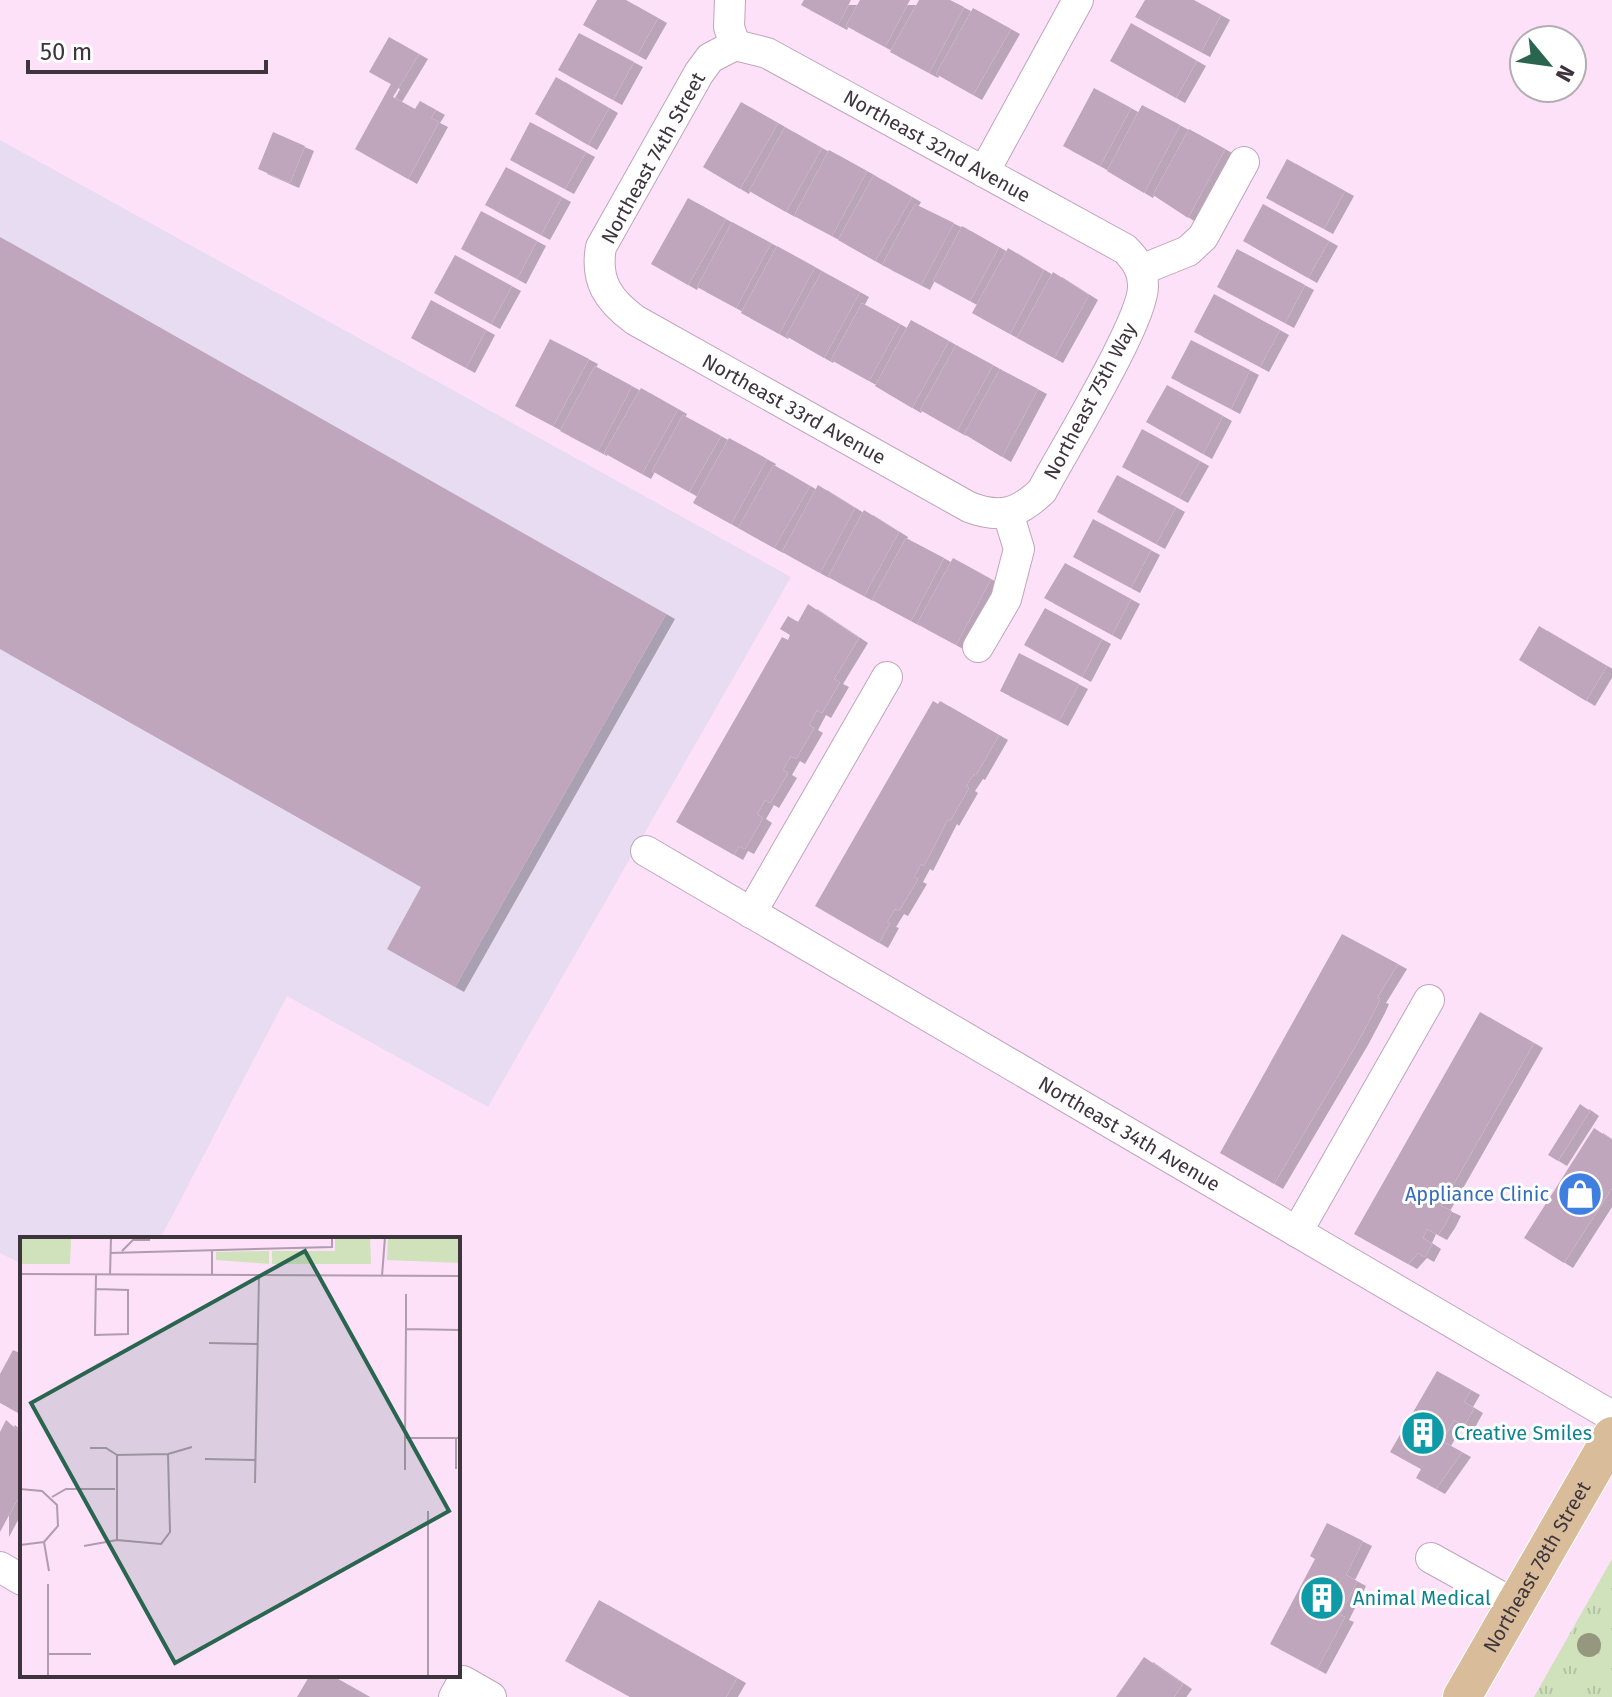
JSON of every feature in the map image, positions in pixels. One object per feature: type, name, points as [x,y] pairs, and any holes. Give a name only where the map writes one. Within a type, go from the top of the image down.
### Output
[{"type":"main road","name":"Northeast 78th Street","points":[[1462,1697],[1612,1436]]},
{"type":"street","points":[[728,47],[730,0]]},
{"type":"street","points":[[984,172],[1078,0]]},
{"type":"street","name":"Northeast 32nd Avenue","points":[[728,47],[767,53],[1125,249],[1141,270]]},
{"type":"street","name":"Northeast 74th Street","points":[[600,274],[601,247],[699,73],[728,47]]},
{"type":"street","points":[[1141,270],[1188,251],[1203,237],[1244,162]]},
{"type":"street","name":"Northeast 75th Way","points":[[1008,513],[1019,510],[1042,491],[1135,318],[1142,301],[1141,270]]},
{"type":"street","name":"Northeast 33rd Avenue","points":[[600,274],[608,296],[635,320],[969,507],[984,513],[1008,513]]},
{"type":"street","points":[[978,647],[1006,599],[1019,549],[1008,513]]},
{"type":"street","points":[[751,913],[887,677]]},
{"type":"street","name":"Northeast 34th Avenue","points":[[646,851],[1612,1416]]},
{"type":"street","points":[[1297,1232],[1429,1000]]},
{"type":"street","points":[[1431,1558],[1514,1604]]},
{"type":"street","points":[[0,1567],[20,1579]]},
{"type":"street","points":[[456,1684],[491,1697]]},
{"type":"shaded area","points":[[0,140],[791,577],[488,1107],[287,996],[161,1237],[20,1237],[20,1263],[0,1253]]},
{"type":"green space","points":[[1612,1559],[1612,1697],[1534,1697]]},
{"type":"building","points":[[597,0],[626,0],[658,18],[637,55],[583,25]]},
{"type":"building","points":[[804,0],[851,0],[838,25],[801,5]]},
{"type":"building","points":[[860,0],[910,0],[885,47],[846,26]]},
{"type":"building","points":[[919,0],[950,0],[964,7],[929,73],[890,52]]},
{"type":"building","points":[[1145,0],[1194,0],[1221,15],[1201,52],[1135,17]]},
{"type":"building","points":[[973,8],[1011,29],[973,95],[936,74]]},
{"type":"building","points":[[1131,23],[1197,61],[1176,98],[1110,61]]},
{"type":"building","points":[[579,33],[634,62],[613,100],[558,70]]},
{"type":"building","points":[[389,37],[419,54],[393,97],[415,109],[420,101],[436,110],[431,118],[439,122],[408,179],[355,149],[391,84],[369,72]]},
{"type":"building","points":[[556,77],[609,108],[588,145],[535,114]]},
{"type":"building","points":[[1094,88],[1131,108],[1100,166],[1063,146]]},
{"type":"building","points":[[741,102],[778,123],[740,189],[703,167]]},
{"type":"building","points":[[1142,105],[1180,125],[1144,193],[1107,171]]},
{"type":"building","points":[[530,122],[586,152],[565,189],[510,160]]},
{"type":"building","points":[[785,127],[822,148],[786,212],[749,191]]},
{"type":"building","points":[[1189,129],[1225,149],[1188,218],[1153,195]]},
{"type":"building","points":[[273,132],[305,146],[290,183],[258,169]]},
{"type":"building","points":[[829,150],[867,171],[832,236],[794,216]]},
{"type":"building","points":[[1287,159],[1345,191],[1324,229],[1266,198]]},
{"type":"building","points":[[506,167],[562,197],[541,235],[485,205]]},
{"type":"building","points":[[874,175],[912,197],[875,261],[838,240]]},
{"type":"building","points":[[688,198],[726,219],[688,285],[651,264]]},
{"type":"building","points":[[915,204],[954,223],[921,285],[882,265]]},
{"type":"building","points":[[1263,204],[1329,241],[1308,278],[1243,241]]},
{"type":"building","points":[[481,211],[537,241],[517,279],[461,249]]},
{"type":"building","points":[[732,222],[771,243],[736,308],[697,287]]},
{"type":"building","points":[[962,226],[999,247],[970,301],[933,281]]},
{"type":"building","points":[[0,237],[666,614],[455,987],[387,949],[421,887],[0,649]]},
{"type":"building","points":[[777,246],[815,267],[779,334],[741,313]]},
{"type":"building","points":[[1008,248],[1044,270],[1010,334],[972,313]]},
{"type":"building","points":[[1237,249],[1305,285],[1285,323],[1217,287]]},
{"type":"building","points":[[455,255],[512,286],[491,324],[434,293]]},
{"type":"building","points":[[822,271],[860,292],[824,358],[786,336]]},
{"type":"building","points":[[1053,272],[1089,295],[1054,358],[1017,338]]},
{"type":"building","points":[[1214,294],[1280,330],[1260,367],[1194,332]]},
{"type":"building","points":[[431,300],[486,330],[466,368],[411,338]]},
{"type":"building","points":[[862,303],[900,324],[869,381],[831,360]]},
{"type":"building","points":[[911,320],[949,341],[912,408],[875,386]]},
{"type":"building","points":[[550,339],[589,359],[553,426],[515,406]]},
{"type":"building","points":[[1191,340],[1250,370],[1231,409],[1171,378]]},
{"type":"building","points":[[956,345],[993,365],[957,431],[920,410]]},
{"type":"building","points":[[595,366],[632,386],[598,451],[560,431]]},
{"type":"building","points":[[1000,369],[1038,389],[1002,457],[964,434]]},
{"type":"building","points":[[1167,385],[1223,416],[1203,454],[1146,422]]},
{"type":"building","points":[[641,388],[678,409],[642,474],[604,453]]},
{"type":"building","points":[[683,415],[721,436],[689,492],[652,471]]},
{"type":"building","points":[[1142,429],[1200,461],[1179,498],[1122,467]]},
{"type":"building","points":[[729,438],[767,459],[731,524],[693,503]]},
{"type":"building","points":[[774,465],[810,486],[774,548],[738,528]]},
{"type":"building","points":[[1117,475],[1176,507],[1156,544],[1097,512]]},
{"type":"building","points":[[818,485],[855,508],[820,573],[782,552]]},
{"type":"building","points":[[864,510],[899,532],[864,596],[828,577]]},
{"type":"building","points":[[1093,519],[1151,550],[1131,588],[1073,557]]},
{"type":"building","points":[[906,538],[944,558],[911,621],[872,600]]},
{"type":"building","points":[[953,558],[991,579],[956,645],[917,624]]},
{"type":"building","points":[[1065,563],[1131,599],[1112,635],[1044,598]]},
{"type":"building","points":[[808,604],[859,638],[834,679],[840,682],[822,713],[817,710],[809,725],[814,728],[796,759],[791,756],[783,770],[788,773],[770,803],[765,800],[757,814],[763,818],[745,849],[739,846],[734,855],[676,822],[782,637],[788,640],[790,635],[780,629],[788,616],[798,622]]},
{"type":"building","points":[[1045,608],[1102,639],[1082,677],[1024,645]]},
{"type":"building","points":[[1539,626],[1607,666],[1586,701],[1519,660]]},
{"type":"building","points":[[1019,653],[1079,684],[1059,721],[1000,691]]},
{"type":"building","points":[[933,701],[938,704],[940,701],[999,735],[976,775],[966,786],[969,788],[950,821],[948,819],[924,866],[921,864],[914,877],[918,879],[899,911],[895,909],[887,922],[890,923],[879,943],[815,906]]},
{"type":"building","points":[[1342,934],[1398,964],[1377,998],[1380,999],[1359,1040],[1274,1184],[1220,1153]]},
{"type":"building","points":[[1480,1012],[1534,1043],[1441,1206],[1452,1211],[1446,1223],[1438,1235],[1427,1229],[1423,1238],[1432,1244],[1425,1257],[1418,1253],[1408,1264],[1354,1234]]},
{"type":"building","points":[[1580,1104],[1590,1111],[1558,1161],[1548,1155]]},
{"type":"building","name":"Appliance Clinic","points":[[1594,1128],[1612,1140],[1612,1188],[1564,1263],[1524,1238]]},
{"type":"building","points":[[13,1350],[20,1353],[20,1414],[0,1403],[0,1374]]},
{"type":"building","name":"Creative Smiles","points":[[1437,1371],[1471,1390],[1464,1402],[1474,1408],[1464,1426],[1454,1420],[1442,1441],[1462,1452],[1436,1489],[1416,1478],[1421,1469],[1390,1452]]},
{"type":"building","points":[[6,1420],[20,1432],[20,1495],[0,1532],[0,1432]]},
{"type":"building","name":"Animal Medical","points":[[1327,1523],[1363,1541],[1346,1575],[1357,1581],[1340,1615],[1345,1617],[1317,1669],[1270,1644],[1315,1559],[1310,1556]]},
{"type":"building","points":[[599,1600],[737,1678],[726,1697],[630,1697],[565,1661]]},
{"type":"building","points":[[1144,1657],[1183,1684],[1174,1697],[1116,1697]]},
{"type":"building","points":[[309,1677],[335,1677],[370,1697],[297,1697]]},
{"type":"place","name":"Appliance Clinic","points":[[1580,1194]]},
{"type":"place","name":"Creative Smiles","points":[[1423,1433]]},
{"type":"place","name":"Animal Medical","points":[[1322,1598]]}]
